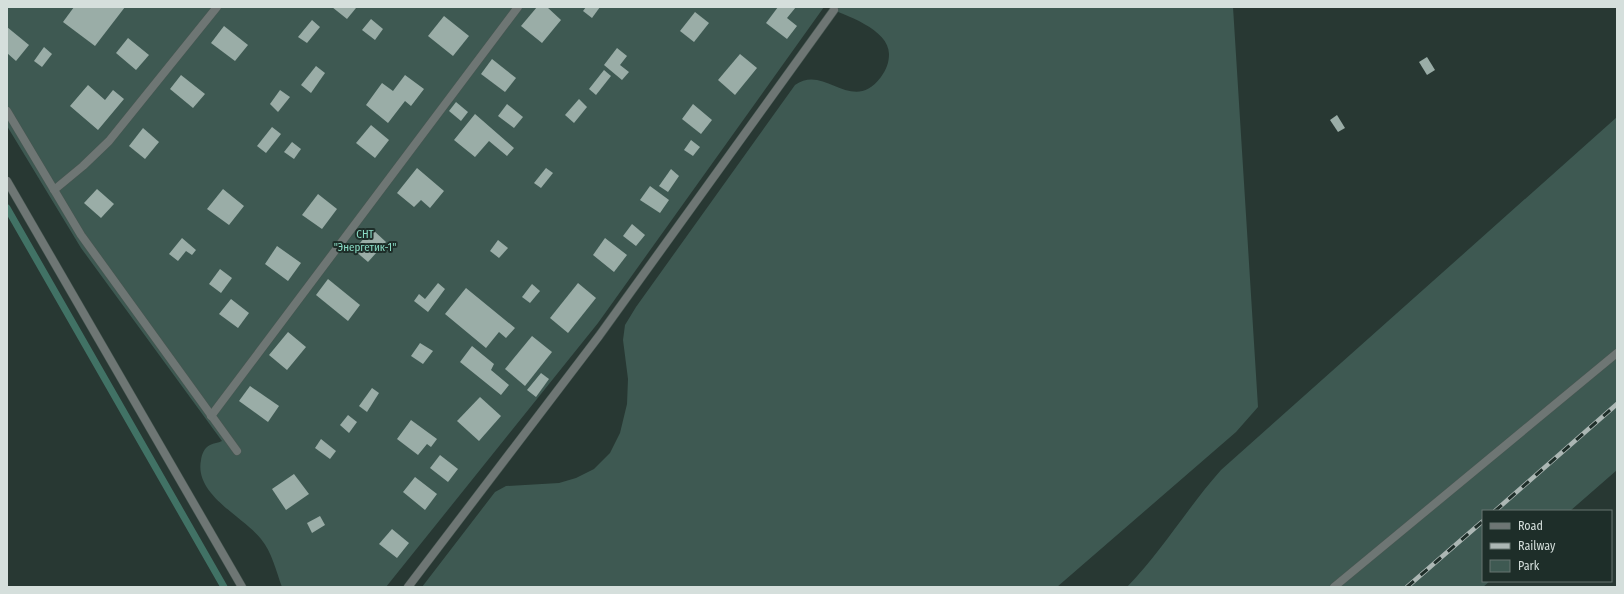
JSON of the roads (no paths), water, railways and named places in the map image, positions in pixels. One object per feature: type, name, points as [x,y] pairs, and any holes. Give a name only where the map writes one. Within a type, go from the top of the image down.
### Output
[{"type":"street","points":[[54,190],[88,162],[109,141],[217,7]]},
{"type":"street","points":[[211,416],[518,7]]},
{"type":"street","points":[[408,587],[603,330],[834,10]]},
{"type":"street","points":[[7,111],[93,253],[237,451]]},
{"type":"street","points":[[7,181],[242,587]]},
{"type":"street","points":[[1334,587],[1617,353]]},
{"type":"waterway","points":[[7,208],[224,587]]},
{"type":"railway","points":[[1496,510],[1617,404]]},
{"type":"railway","points":[[1407,587],[1482,522]]},
{"type":"park label","name":"СНТ \"Энергетик-1\"","points":[[365,240]]}]
